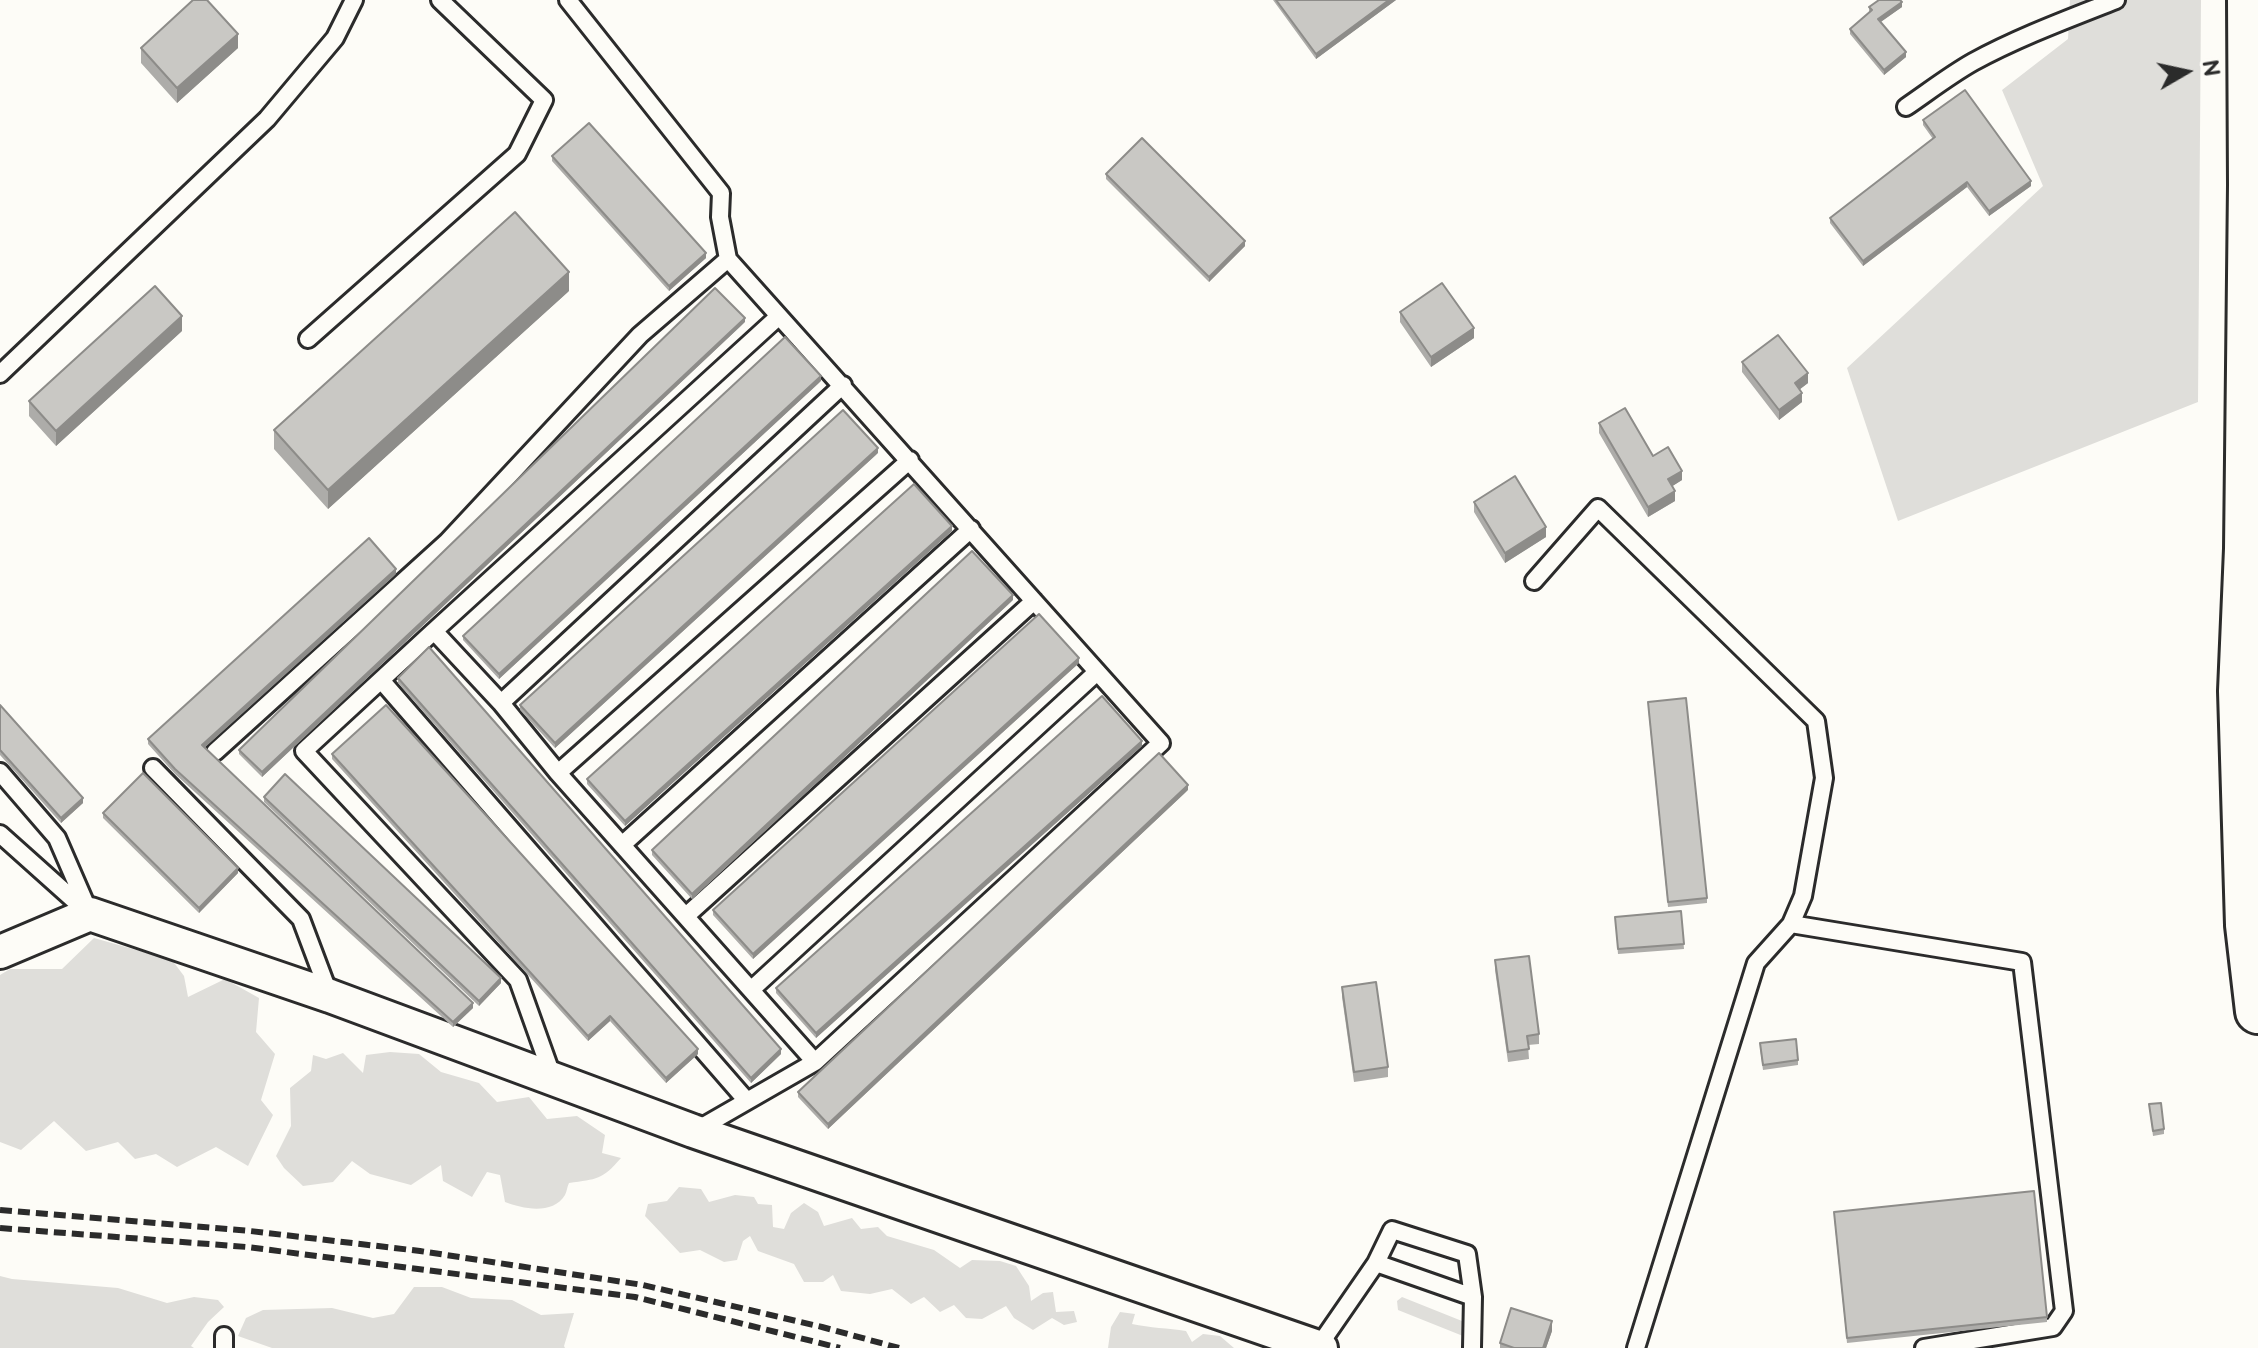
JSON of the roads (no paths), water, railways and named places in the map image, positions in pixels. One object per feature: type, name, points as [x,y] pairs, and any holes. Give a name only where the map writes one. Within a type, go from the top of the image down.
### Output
[{"type":"main road","points":[[2250,0],[2248,925],[2257,989]]},
{"type":"street","points":[[5,947],[90,914],[330,996],[693,1131],[1320,1347]]},
{"type":"lane","points":[[0,374],[267,119],[335,38],[354,0]]},
{"type":"lane","points":[[308,339],[517,154],[544,100],[440,0]]},
{"type":"lane","points":[[568,0],[721,193],[720,217],[728,259],[1161,743],[815,1062],[693,1131]]},
{"type":"lane","points":[[1906,107],[1990,53],[2116,0]]},
{"type":"lane","points":[[215,752],[447,542],[640,335],[728,259]]},
{"type":"lane","points":[[554,1079],[518,980],[304,751],[778,317]]},
{"type":"lane","points":[[501,703],[843,385]]},
{"type":"lane","points":[[558,773],[910,460]]},
{"type":"lane","points":[[1534,581],[1598,508],[1816,721],[1824,778],[1803,896],[1791,924],[1756,963],[1636,1348]]},
{"type":"lane","points":[[622,845],[971,529]]},
{"type":"lane","points":[[686,916],[1034,601]]},
{"type":"lane","points":[[434,631],[501,703],[558,773],[815,1062]]},
{"type":"lane","points":[[752,989],[1097,672]]},
{"type":"lane","points":[[381,680],[747,1101]]},
{"type":"lane","points":[[153,768],[301,919],[330,996]]},
{"type":"lane","points":[[0,772],[57,838],[90,914]]},
{"type":"lane","points":[[0,834],[90,914]]},
{"type":"lane","points":[[1791,924],[2022,962],[2064,1311],[2053,1327],[1924,1348]]},
{"type":"lane","points":[[1320,1347],[1376,1263],[1392,1230],[1467,1254],[1473,1297],[1472,1348]]},
{"type":"lane","points":[[1376,1263],[1473,1297]]},
{"type":"railway","points":[[0,1210],[250,1231],[420,1251],[643,1285],[899,1348]]},
{"type":"railway","points":[[0,1228],[247,1247],[635,1297],[840,1348]]}]
